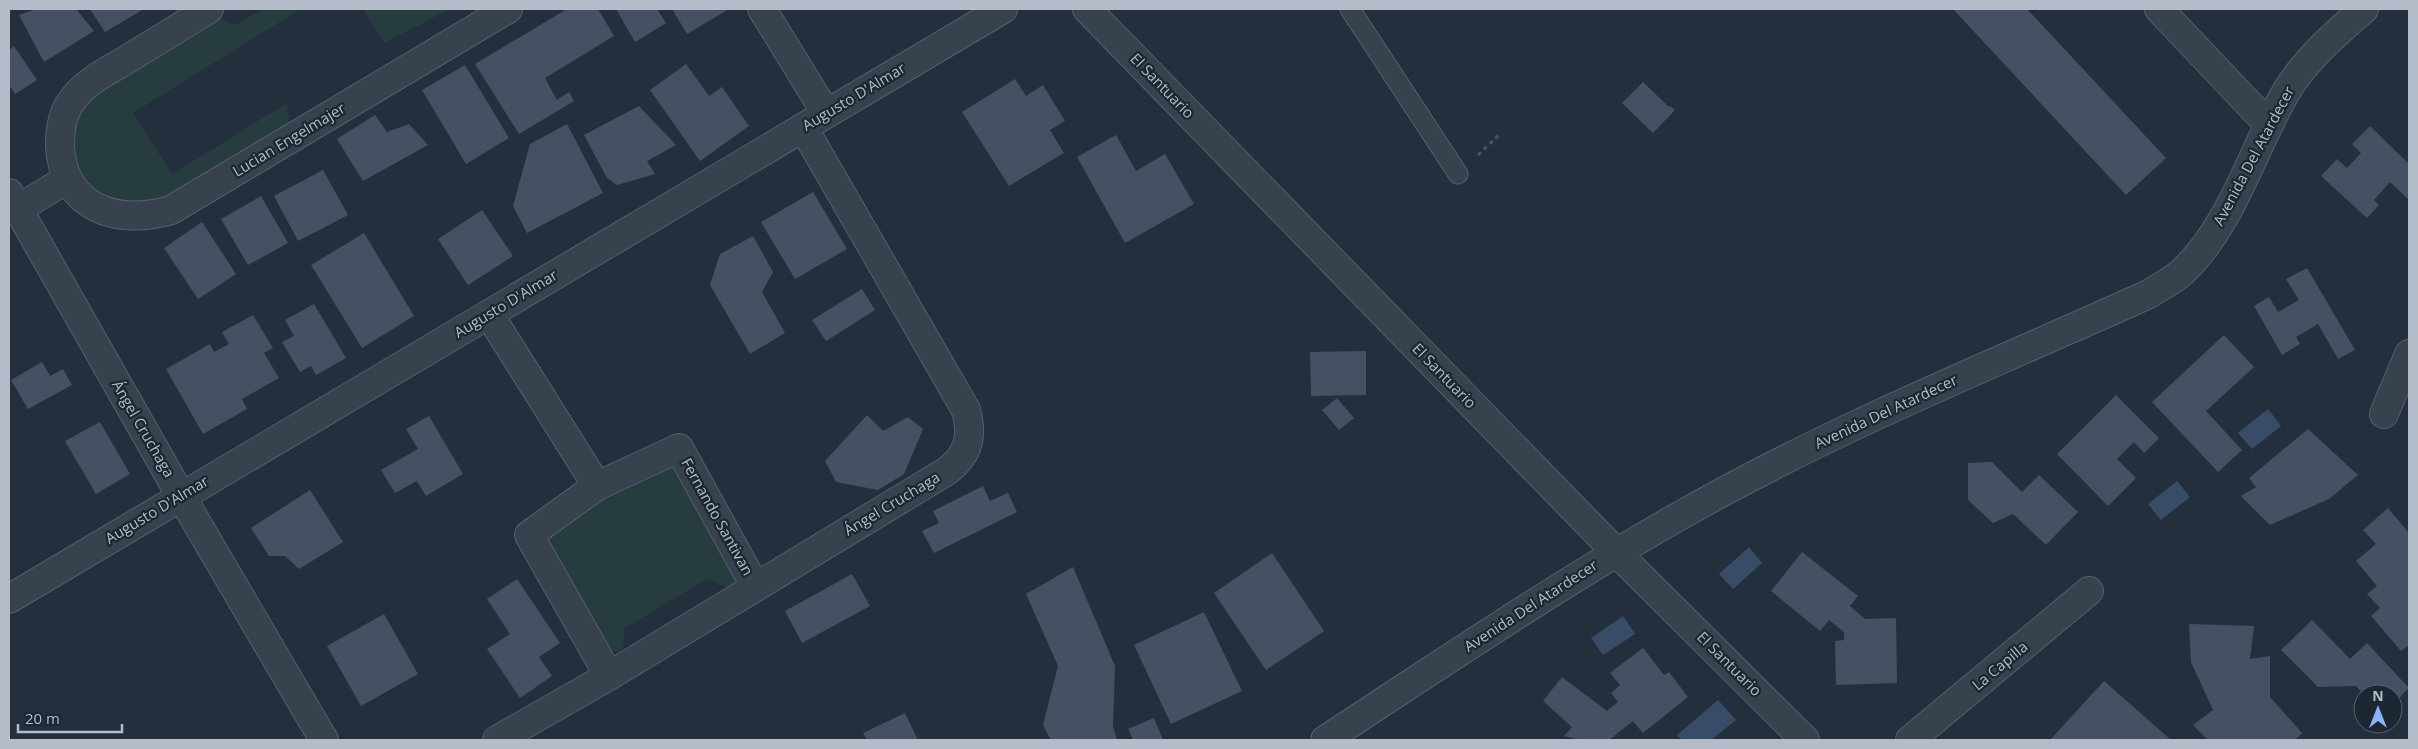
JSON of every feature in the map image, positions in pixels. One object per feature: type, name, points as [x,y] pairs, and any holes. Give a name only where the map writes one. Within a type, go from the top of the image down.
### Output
[{"type":"street","name":"Lucian Engelmajer","points":[[210,9],[88,83],[69,104],[62,123],[60,138],[61,158],[67,179],[76,193],[92,205],[112,213],[154,215],[171,210],[508,9]]},
{"type":"street","points":[[762,9],[826,113]]},
{"type":"street","name":"Augusto D'Almar","points":[[9,599],[1003,9]]},
{"type":"street","name":"El Santuario","points":[[1087,9],[1615,551],[1805,740]]},
{"type":"street","points":[[2159,9],[2268,124]]},
{"type":"street","name":"Avenida Del Atardecer","points":[[1325,740],[1615,551],[1722,492],[1844,430],[2149,294],[2180,274],[2200,253],[2228,209],[2268,124],[2287,90],[2311,60],[2339,30],[2364,9]]},
{"type":"street","name":"Ángel Cruchaga","points":[[497,740],[609,676],[947,471],[961,459],[970,441],[969,421],[966,410],[803,127]]},
{"type":"street","points":[[13,201],[67,179]]},
{"type":"street","name":"Ángel Cruchaga","points":[[13,201],[181,496],[324,740]]},
{"type":"street","points":[[489,314],[597,486]]},
{"type":"street","points":[[2384,414],[2409,354]]},
{"type":"street","name":"Fernando Santivan","points":[[609,676],[528,535],[597,486],[679,448],[756,586]]},
{"type":"street","name":"La Capilla","points":[[1910,740],[2089,591]]},
{"type":"lane","points":[[1350,9],[1458,174]]},
{"type":"green space","points":[[263,9],[301,9],[133,113],[172,174],[287,103],[290,129],[164,204],[142,207],[96,194],[80,175],[71,148],[73,130],[82,105],[98,87],[217,15],[230,25],[237,24]]},
{"type":"green space","points":[[363,9],[450,9],[384,43]]},
{"type":"green space","points":[[659,463],[672,464],[735,568],[735,586],[731,589],[707,579],[625,628],[623,649],[618,653],[605,646],[544,541],[548,530]]},
{"type":"water","points":[[2268,409],[2281,426],[2252,449],[2238,433]]},
{"type":"water","points":[[2177,481],[2190,497],[2161,520],[2148,504]]},
{"type":"water","points":[[1749,547],[1762,563],[1733,589],[1719,574]]},
{"type":"water","points":[[1623,616],[1635,634],[1603,655],[1591,638]]},
{"type":"water","points":[[1718,700],[1736,720],[1711,740],[1682,740],[1677,735]]},
{"type":"building","points":[[36,9],[76,9],[94,31],[44,62],[19,15]]},
{"type":"building","points":[[90,9],[144,9],[105,32]]},
{"type":"building","points":[[567,9],[598,9],[614,36],[545,78],[557,100],[569,92],[574,101],[519,134],[475,64]]},
{"type":"building","points":[[616,9],[657,9],[666,23],[635,42]]},
{"type":"building","points":[[672,9],[729,9],[687,34]]},
{"type":"building","points":[[1953,9],[2027,9],[2166,158],[2126,195]]},
{"type":"building","points":[[14,46],[37,80],[15,94],[9,85],[9,50]]},
{"type":"building","points":[[686,64],[709,96],[722,87],[749,126],[700,161],[650,90]]},
{"type":"building","points":[[465,65],[509,138],[466,164],[422,90]]},
{"type":"building","points":[[1015,79],[1026,96],[1043,85],[1065,121],[1050,130],[1064,153],[1009,186],[962,112]]},
{"type":"building","points":[[1643,82],[1669,107],[1675,110],[1653,133],[1622,103]]},
{"type":"building","points":[[639,106],[676,145],[647,161],[655,174],[617,185],[607,178],[584,135]]},
{"type":"building","points":[[375,115],[387,132],[409,124],[428,145],[363,181],[337,139]]},
{"type":"building","points":[[567,124],[603,193],[527,233],[513,206],[530,144]]},
{"type":"building","points":[[2370,126],[2409,164],[2409,200],[2390,182],[2374,200],[2379,205],[2367,218],[2321,176],[2337,159],[2347,168],[2361,153],[2352,144]]},
{"type":"building","points":[[1116,135],[1136,171],[1165,154],[1194,204],[1125,243],[1077,157]]},
{"type":"building","points":[[323,170],[348,215],[298,241],[274,196]]},
{"type":"building","points":[[813,192],[847,249],[795,279],[761,222]]},
{"type":"building","points":[[261,196],[288,243],[248,265],[221,219]]},
{"type":"building","points":[[482,210],[513,256],[468,285],[438,239]]},
{"type":"building","points":[[202,222],[236,274],[198,299],[164,248]]},
{"type":"building","points":[[364,233],[414,316],[362,348],[311,265]]},
{"type":"building","points":[[753,236],[773,272],[762,292],[785,333],[750,354],[710,285],[720,254]]},
{"type":"building","points":[[2307,268],[2355,350],[2338,359],[2318,324],[2296,337],[2300,344],[2282,355],[2254,306],[2269,297],[2278,312],[2299,300],[2286,279]]},
{"type":"building","points":[[862,289],[875,310],[826,341],[812,320]]},
{"type":"building","points":[[314,304],[346,358],[316,375],[311,366],[300,372],[282,342],[294,336],[285,320]]},
{"type":"building","points":[[253,315],[273,348],[264,353],[279,378],[242,399],[247,409],[203,434],[166,369],[210,344],[214,352],[229,344],[222,332]]},
{"type":"building","points":[[2224,335],[2254,367],[2206,411],[2242,450],[2218,472],[2152,402]]},
{"type":"building","points":[[1366,351],[1366,395],[1311,396],[1310,352]]},
{"type":"building","points":[[42,362],[50,376],[63,369],[72,385],[28,409],[11,380]]},
{"type":"building","points":[[2116,395],[2159,438],[2144,453],[2134,442],[2117,459],[2136,478],[2108,506],[2057,454]]},
{"type":"building","points":[[1337,398],[1354,418],[1339,430],[1322,410]]},
{"type":"building","points":[[867,415],[883,431],[908,417],[923,429],[904,474],[878,490],[836,482],[825,461]]},
{"type":"building","points":[[429,416],[463,474],[426,496],[417,481],[395,493],[381,470],[418,449],[406,429]]},
{"type":"building","points":[[100,422],[130,474],[96,494],[65,441]]},
{"type":"building","points":[[2308,429],[2358,475],[2329,499],[2270,525],[2241,496],[2256,487],[2249,478]]},
{"type":"building","points":[[1992,462],[2022,492],[2039,475],[2078,512],[2046,545],[2013,514],[1993,523],[1968,500],[1968,463]]},
{"type":"building","points":[[983,486],[990,501],[1008,493],[1017,512],[934,553],[922,531],[939,523],[933,511]]},
{"type":"building","points":[[310,490],[343,542],[299,569],[285,556],[269,556],[251,528]]},
{"type":"building","points":[[2388,508],[2409,533],[2409,645],[2401,651],[2371,616],[2380,608],[2367,594],[2377,586],[2356,561],[2376,544],[2363,530]]},
{"type":"building","points":[[1802,552],[1858,596],[1850,606],[1865,619],[1896,618],[1897,683],[1836,685],[1835,641],[1844,640],[1844,632],[1829,620],[1820,631],[1771,591]]},
{"type":"building","points":[[1272,553],[1324,631],[1266,670],[1214,593]]},
{"type":"building","points":[[1073,567],[1115,666],[1113,726],[1117,740],[1051,740],[1043,725],[1058,666],[1026,594]]},
{"type":"building","points":[[852,574],[870,606],[802,643],[785,611]]},
{"type":"building","points":[[517,579],[560,643],[539,657],[552,676],[520,698],[487,649],[510,634],[487,599]]},
{"type":"building","points":[[1204,612],[1242,691],[1171,724],[1134,645]]},
{"type":"building","points":[[384,614],[418,674],[361,706],[327,646]]},
{"type":"building","points":[[2312,620],[2350,659],[2367,643],[2409,688],[2403,694],[2403,684],[2353,684],[2353,686],[2318,687],[2281,650]]},
{"type":"building","points":[[2189,624],[2254,626],[2250,659],[2270,656],[2270,697],[2302,733],[2295,740],[2208,740],[2193,725],[2213,710],[2191,662]]},
{"type":"building","points":[[1643,648],[1664,675],[1669,672],[1688,697],[1643,733],[1633,721],[1609,740],[1581,740],[1564,736],[1572,727],[1543,701],[1562,677],[1607,711],[1618,702],[1611,693],[1620,685],[1610,673]]},
{"type":"building","points":[[2104,681],[2171,740],[2050,740]]},
{"type":"building","points":[[905,713],[918,740],[867,740],[863,733]]},
{"type":"building","points":[[1154,718],[1163,740],[1133,740],[1128,729]]}]
